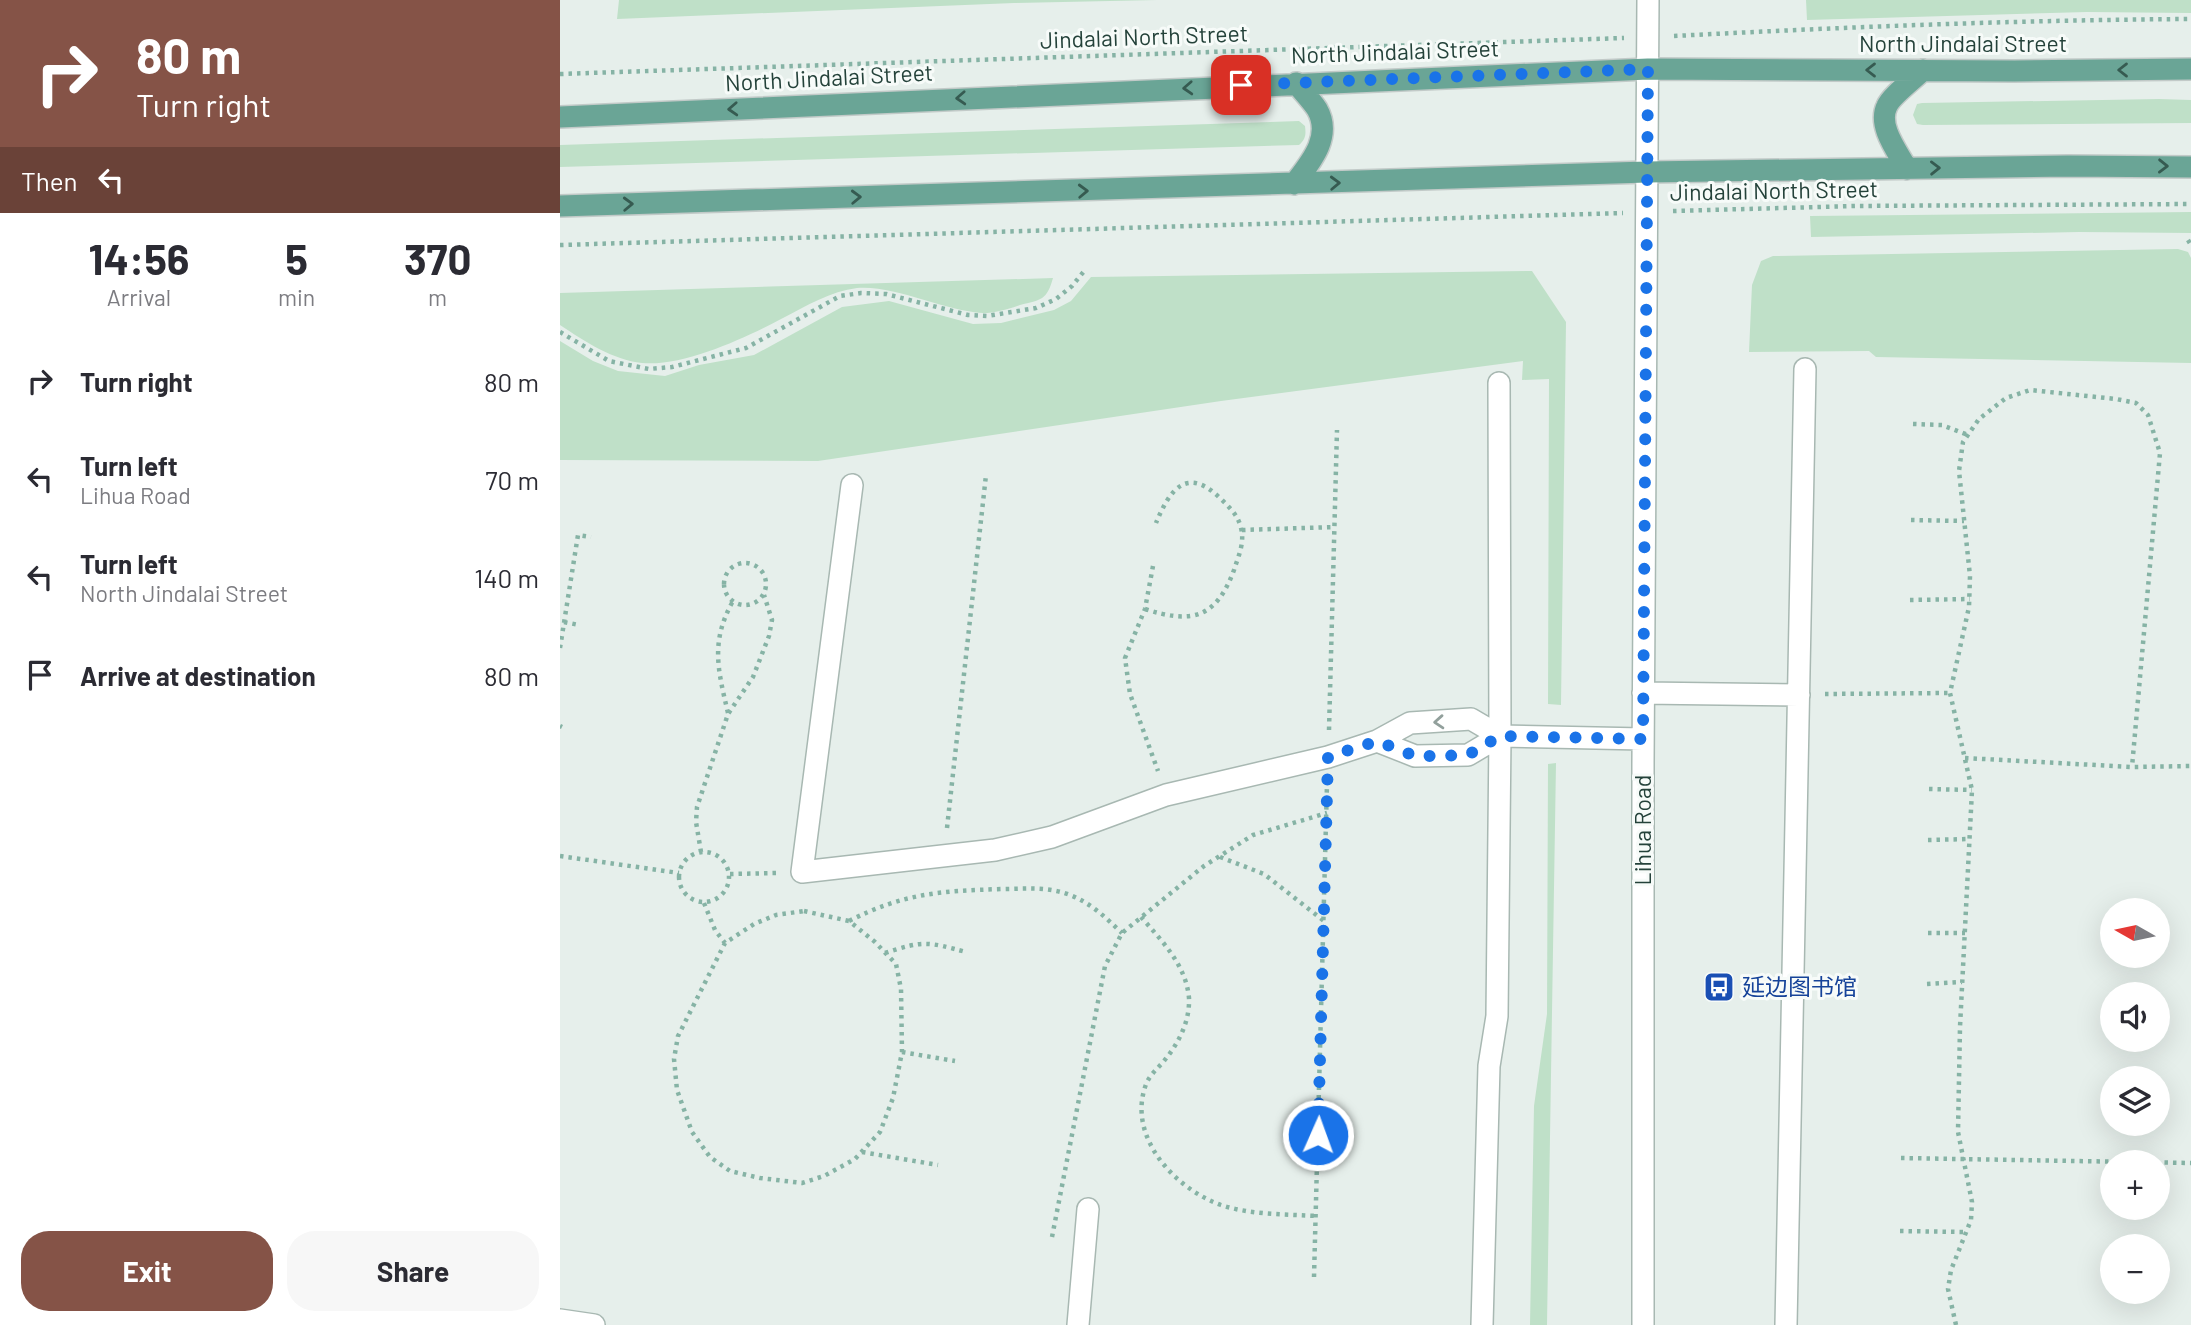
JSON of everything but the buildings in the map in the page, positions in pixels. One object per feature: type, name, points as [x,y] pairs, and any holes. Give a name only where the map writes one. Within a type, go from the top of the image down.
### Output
[{"type":"main road","name":"North Jindalai Street","points":[[560,117],[1648,69],[2191,69]]},
{"type":"main road","points":[[1907,169],[1889,137],[1884,120],[1887,105],[1923,70]]},
{"type":"main road","points":[[1294,184],[1317,154],[1323,133],[1318,111],[1296,83]]},
{"type":"main road","points":[[560,206],[1647,172],[2191,167]]},
{"type":"street","name":"Lihua Road","points":[[1643,1325],[1643,693],[1648,0]]},
{"type":"street","points":[[1786,1325],[1805,369]]},
{"type":"street","points":[[1482,1325],[1489,1066],[1497,1016],[1500,736],[1499,383]]},
{"type":"street","points":[[852,485],[802,872],[995,850],[1052,837],[1166,795],[1328,757],[1377,741],[1410,723],[1471,719],[1500,736],[1643,739]]},
{"type":"street","points":[[1643,693],[1799,695]]},
{"type":"street","points":[[1377,741],[1415,756],[1468,755],[1500,736]]},
{"type":"street","points":[[1078,1325],[1088,1209]]},
{"type":"street","points":[[560,1320],[594,1325]]},
{"type":"path","name":"Jindalai North Street","points":[[560,74],[1816,29],[2191,19]]},
{"type":"path","name":"Jindalai North Street","points":[[560,245],[1855,206],[2191,204]]},
{"type":"path","points":[[560,332],[609,361],[649,369],[672,367],[747,348],[840,296],[886,294],[968,316],[987,316],[1036,308],[1056,299],[1072,286],[1085,270]]},
{"type":"path","points":[[1956,1325],[1948,1289],[1951,1270],[1971,1220],[1972,1202],[1958,1132],[1962,982],[1972,790],[1950,693],[1970,599],[1959,471],[1964,442],[1979,419],[2006,398],[2030,390],[2136,403],[2148,415],[2160,453],[2132,766]]},
{"type":"path","points":[[1913,424],[1942,425],[1968,435]]},
{"type":"path","points":[[1314,1278],[1338,430]]},
{"type":"path","points":[[943,857],[986,475]]},
{"type":"path","points":[[1145,609],[1183,618],[1201,613],[1217,603],[1229,584],[1241,549],[1242,530],[1237,514],[1206,485],[1188,482],[1175,488],[1165,500],[1156,523]]},
{"type":"path","points":[[1911,520],[1964,521]]},
{"type":"path","points":[[1242,530],[1335,527]]},
{"type":"path","points":[[560,648],[578,535],[591,537]]},
{"type":"path","points":[[701,852],[696,822],[697,807],[728,714],[753,677],[762,658],[772,620],[764,595],[767,581],[761,569],[741,563],[729,570],[724,582],[728,596],[733,601],[753,604],[764,595]]},
{"type":"path","points":[[1153,566],[1145,609],[1125,657],[1126,675],[1130,694],[1166,795]]},
{"type":"path","points":[[1910,600],[1970,599]]},
{"type":"path","points":[[728,714],[718,670],[717,650],[722,620],[733,601]]},
{"type":"path","points":[[564,622],[579,625]]},
{"type":"path","points":[[1799,695],[1950,693]]},
{"type":"path","points":[[1965,758],[2191,766]]},
{"type":"path","points":[[1929,789],[1972,790]]},
{"type":"path","points":[[1052,1237],[1105,966],[1122,933],[1204,866],[1253,835],[1327,813]]},
{"type":"path","points":[[1928,839],[1970,838]]},
{"type":"path","points":[[701,852],[709,852],[723,859],[730,874],[726,891],[720,897],[704,903],[688,897],[682,890],[679,873],[686,859],[701,852]]},
{"type":"path","points":[[560,856],[679,873]]},
{"type":"path","points":[[1219,857],[1264,874],[1324,921]]},
{"type":"path","points":[[730,874],[802,872]]},
{"type":"path","points":[[849,921],[880,905],[926,893],[1048,888],[1090,904],[1122,933]]},
{"type":"path","points":[[704,903],[715,930],[724,943]]},
{"type":"path","points":[[804,911],[849,921],[896,964],[901,989],[902,1052],[893,1098],[880,1132],[855,1159],[824,1176],[802,1183],[770,1180],[730,1171],[710,1157],[692,1132],[677,1090],[674,1059],[678,1036],[724,943],[754,924],[776,915],[804,911]]},
{"type":"path","points":[[1141,917],[1170,951],[1182,973],[1189,998],[1186,1023],[1174,1049],[1149,1078],[1142,1095],[1140,1108],[1150,1145],[1164,1164],[1186,1185],[1219,1204],[1246,1211],[1316,1216]]},
{"type":"path","points":[[1927,933],[1965,933]]},
{"type":"path","points":[[885,953],[916,943],[929,943],[966,952]]},
{"type":"path","points":[[1927,984],[1962,982]]},
{"type":"path","points":[[902,1052],[955,1061]]},
{"type":"path","points":[[862,1152],[938,1165]]},
{"type":"path","points":[[1901,1158],[2191,1163]]},
{"type":"path","points":[[1900,1231],[1967,1232]]},
{"type":"green space","points":[[619,0],[1157,0],[617,19]]},
{"type":"green space","points":[[1806,0],[2191,0],[2191,13],[2087,12],[1807,20]]},
{"type":"green space","points":[[2191,100],[2191,123],[1923,125],[1917,124],[1913,115],[1917,104],[1922,103]]},
{"type":"green space","points":[[1299,121],[1305,126],[1305,132],[1299,145],[560,167],[560,145]]},
{"type":"green space","points":[[2191,212],[2191,233],[2079,232],[1811,237],[1810,216]]},
{"type":"green space","points":[[2178,249],[2188,252],[2191,258],[2191,363],[1876,357],[1869,351],[1749,352],[1752,285],[1761,261],[1773,256]]},
{"type":"green space","points":[[1532,271],[1566,322],[1561,705],[1548,704],[1549,379],[1522,380],[1523,361],[1221,401],[818,461],[560,460],[560,341],[593,361],[618,371],[665,376],[699,365],[754,355],[842,307],[889,301],[973,324],[1001,323],[1054,310],[1071,301],[1091,277]]},
{"type":"green space","points":[[1053,278],[1042,298],[988,313],[952,308],[888,290],[847,290],[819,300],[752,334],[715,349],[696,356],[659,363],[642,363],[620,358],[560,325],[560,293]]},
{"type":"green space","points":[[1556,763],[1547,1325],[1530,1325],[1534,1106],[1547,1014],[1548,764]]},
{"type":"place","name":"延边图书馆","points":[[1719,987]]},
{"type":"route","points":[[1241,85],[1648,69],[1643,739],[1500,736],[1468,755],[1441,756],[1415,756],[1377,741],[1328,757],[1318,1135]]}]
